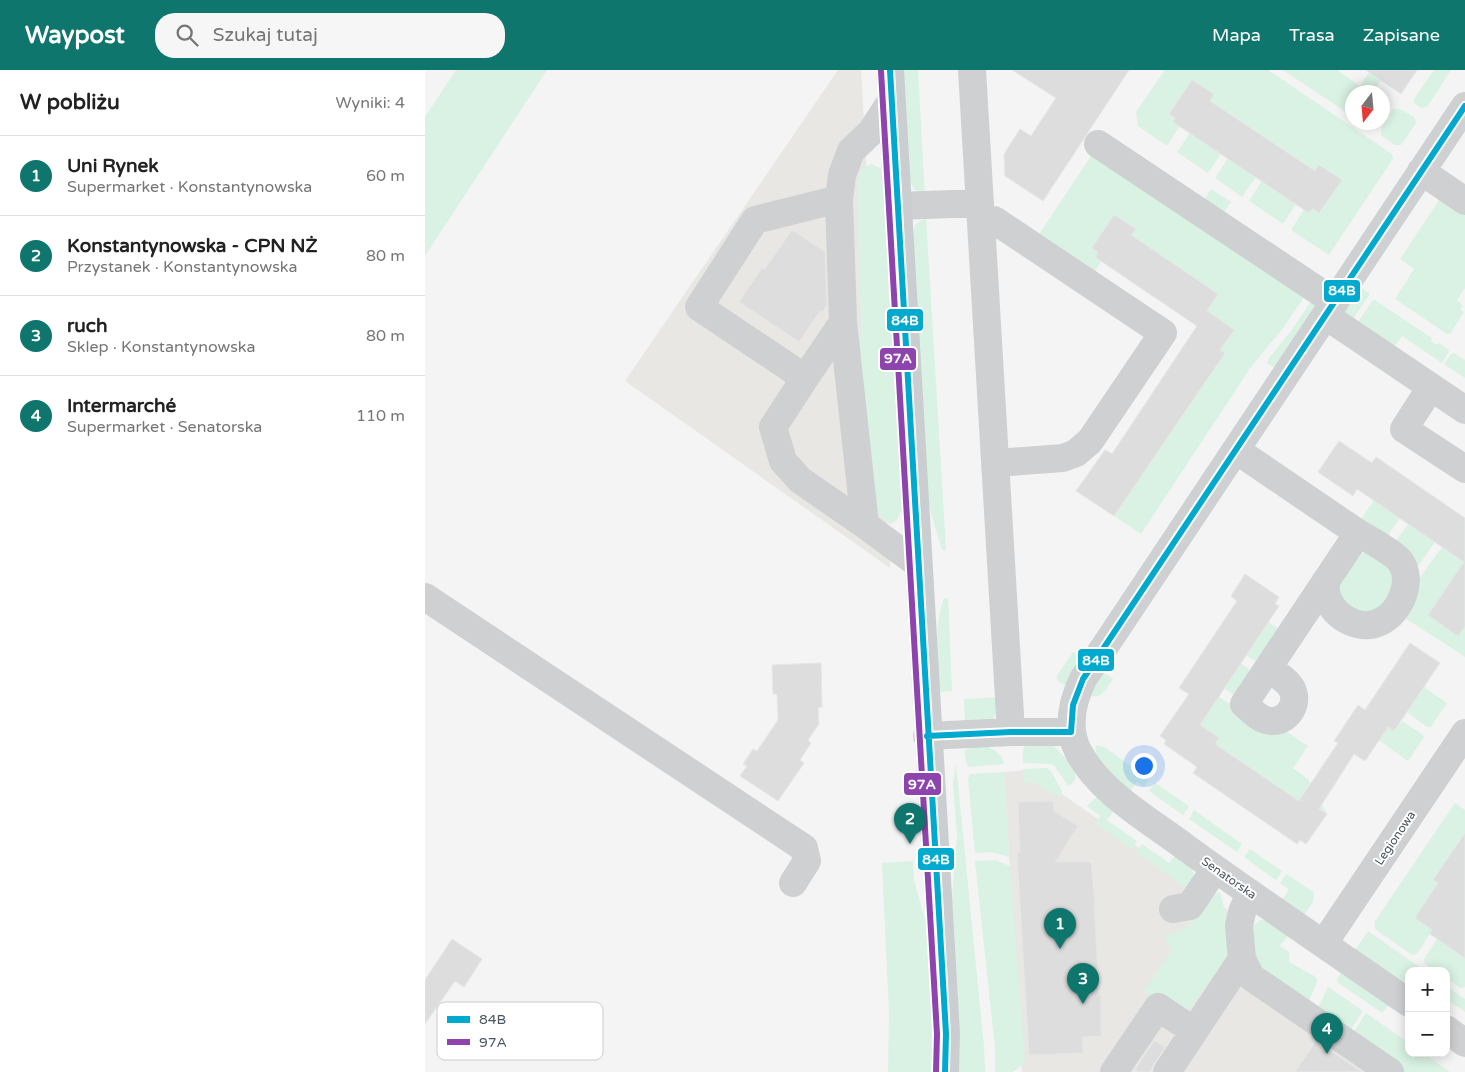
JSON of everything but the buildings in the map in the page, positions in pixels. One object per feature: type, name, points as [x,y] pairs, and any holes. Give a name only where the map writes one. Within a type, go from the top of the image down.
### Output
[{"type":"main road","points":[[890,70],[919,564],[927,736],[946,1034],[945,1072]]},
{"type":"street","points":[[972,70],[1011,732]]},
{"type":"street","points":[[865,525],[843,322],[839,199],[842,174],[851,151],[871,132],[891,101]]},
{"type":"street","points":[[927,736],[1011,732],[1071,732],[1073,705],[1083,679],[1465,106]]},
{"type":"street","points":[[1098,144],[1330,309],[1431,387],[1465,410]]},
{"type":"street","points":[[1421,171],[1465,200]]},
{"type":"street","points":[[805,378],[699,307],[755,220],[839,199]]},
{"type":"street","points":[[898,206],[980,212],[1163,333],[1090,441],[1076,453],[1063,458],[996,463]]},
{"type":"street","points":[[843,322],[773,427],[783,461],[800,480],[919,564]]},
{"type":"street","points":[[1431,387],[1404,428],[1465,469]]},
{"type":"street","points":[[1236,450],[1399,559],[1406,571],[1407,584],[1393,612],[1379,622],[1364,625],[1350,622],[1337,614],[1328,600],[1325,582]]},
{"type":"street","points":[[1268,668],[1359,533]]},
{"type":"street","points":[[425,597],[804,848],[807,861],[793,883]]},
{"type":"street","name":"Senatorska","points":[[1071,732],[1078,752],[1094,774],[1115,795],[1215,869],[1405,1000]]},
{"type":"street","name":"Legionowa","points":[[1324,943],[1463,740]]},
{"type":"street","points":[[1173,909],[1190,906],[1215,869]]},
{"type":"street","points":[[1250,893],[1242,912],[1239,926],[1242,959],[1251,977],[1390,1072]]},
{"type":"street","points":[[1167,1072],[1242,959]]},
{"type":"street","points":[[1114,1072],[1158,1007],[1194,1031]]},
{"type":"street","points":[[1450,1032],[1465,1042]]},
{"type":"shaded area","points":[[838,70],[861,70],[890,568],[625,381]]},
{"type":"shaded area","points":[[1028,770],[1253,928],[1267,978],[1403,1072],[1022,1072],[1004,772]]},
{"type":"green space","points":[[456,70],[547,70],[425,256],[425,117]]},
{"type":"green space","points":[[901,70],[918,70],[925,197],[915,190],[909,180]]},
{"type":"green space","points":[[1165,70],[1268,70],[1345,122],[1345,130],[1357,130],[1392,154],[1393,159],[1329,255],[1291,230],[1304,209],[1309,213],[1313,208],[1320,213],[1341,180],[1320,165],[1315,171],[1210,101],[1214,94],[1192,80],[1169,113],[1175,118],[1173,122],[1180,126],[1167,146],[1138,126],[1136,112]]},
{"type":"green space","points":[[1283,70],[1337,70],[1359,85],[1345,85],[1345,111]]},
{"type":"green space","points":[[1434,70],[1451,70],[1427,107],[1421,108],[1414,103],[1414,99]]},
{"type":"green space","points":[[1369,72],[1381,81],[1378,85],[1361,85]]},
{"type":"green space","points":[[1393,109],[1400,109],[1414,117],[1416,123],[1401,145],[1395,145],[1382,136],[1381,130],[1390,130],[1390,114]]},
{"type":"green space","points":[[1190,133],[1221,154],[1208,173],[1177,152]]},
{"type":"green space","points":[[1100,155],[1306,294],[1284,327],[1251,367],[1141,534],[1114,516],[1129,494],[1123,490],[1142,475],[1224,353],[1220,350],[1233,330],[1207,311],[1218,294],[1131,235],[1135,229],[1114,215],[1092,248],[1098,252],[1095,258],[1101,262],[1090,278],[1038,236],[1091,156]]},
{"type":"green space","points":[[1228,158],[1256,177],[1242,197],[1215,178]]},
{"type":"green space","points":[[871,164],[882,169],[885,174],[903,506],[897,520],[890,524],[878,514],[859,368],[861,320],[857,182],[862,169]]},
{"type":"green space","points":[[1262,181],[1296,204],[1283,224],[1249,201]]},
{"type":"green space","points":[[1211,189],[1231,202],[1222,215],[1203,202]]},
{"type":"green space","points":[[1441,197],[1465,211],[1465,288],[1457,300],[1463,305],[1460,309],[1464,312],[1450,334],[1447,334],[1395,299],[1414,269],[1400,259]]},
{"type":"green space","points":[[926,217],[946,550],[942,550],[926,497],[910,243],[916,224]]},
{"type":"green space","points":[[1362,288],[1370,294],[1353,319],[1346,315],[1346,304],[1355,290]]},
{"type":"green space","points":[[1314,297],[1319,308],[1278,370],[1267,363],[1269,358],[1291,331]]},
{"type":"green space","points":[[1375,300],[1432,338],[1431,341],[1437,345],[1439,343],[1448,349],[1449,352],[1442,363],[1402,336],[1394,347],[1358,322],[1372,301]]},
{"type":"green space","points":[[1454,353],[1465,360],[1465,378],[1444,364],[1451,354]]},
{"type":"green space","points":[[1374,500],[1400,518],[1384,541],[1358,524]]},
{"type":"green space","points":[[1408,524],[1435,542],[1419,565],[1415,566],[1392,547]]},
{"type":"green space","points":[[1442,547],[1464,562],[1428,615],[1458,636],[1465,626],[1465,657],[1405,618],[1401,604]]},
{"type":"green space","points":[[1363,553],[1380,558],[1396,578],[1389,608],[1350,617],[1332,580],[1352,555]]},
{"type":"green space","points":[[944,598],[948,598],[952,691],[937,692],[937,632]]},
{"type":"green space","points":[[1268,622],[1277,628],[1279,637],[1263,660],[1255,661],[1246,655]]},
{"type":"green space","points":[[1073,652],[1084,659],[1067,686],[1059,682],[1056,677]]},
{"type":"green space","points":[[1240,663],[1248,668],[1250,675],[1239,695],[1233,694],[1224,688]]},
{"type":"green space","points":[[1100,670],[1113,679],[1100,695],[1087,695]]},
{"type":"green space","points":[[1424,687],[1447,703],[1431,727],[1427,727],[1407,712]]},
{"type":"green space","points":[[1218,696],[1261,725],[1283,729],[1308,746],[1293,768],[1308,779],[1327,814],[1305,800],[1302,803],[1215,744],[1200,725]]},
{"type":"green space","points":[[998,697],[997,712],[991,721],[965,721],[964,699]]},
{"type":"green space","points":[[1402,721],[1424,737],[1409,760],[1406,760],[1379,740],[1388,727],[1394,731]]},
{"type":"green space","points":[[1028,743],[1054,746],[1071,766],[1075,777],[1073,782],[1068,786],[1053,764],[1023,763],[1023,749]]},
{"type":"green space","points":[[983,745],[997,751],[1004,764],[969,767],[964,751],[971,747]]},
{"type":"green space","points":[[1096,745],[1104,747],[1149,779],[1144,787],[1137,782],[1129,793],[1095,761]]},
{"type":"green space","points":[[956,764],[985,1072],[958,1072],[951,910],[957,835],[953,784]]},
{"type":"green space","points":[[1047,768],[1051,771],[1062,791],[1060,798],[1033,782],[1024,783],[1023,769]]},
{"type":"green space","points":[[1004,772],[1009,857],[991,852],[975,853],[968,779],[970,774]]},
{"type":"green space","points":[[1155,783],[1189,806],[1183,815],[1149,791]]},
{"type":"green space","points":[[1099,795],[1114,810],[1107,820],[1137,841],[1132,849],[1096,824],[1100,816],[1087,806]]},
{"type":"green space","points":[[1455,803],[1465,810],[1465,833],[1433,880],[1443,887],[1415,918],[1432,930],[1417,954],[1412,955],[1375,929],[1375,921]]},
{"type":"green space","points":[[1194,810],[1242,844],[1237,852],[1189,819]]},
{"type":"green space","points":[[1142,844],[1169,863],[1177,853],[1191,866],[1193,884],[1186,888],[1136,852]]},
{"type":"green space","points":[[1250,849],[1282,871],[1276,880],[1244,857]]},
{"type":"green space","points":[[995,860],[1010,866],[1025,1063],[1013,1072],[995,1072],[995,1048],[975,861]]},
{"type":"green space","points":[[913,861],[914,880],[927,927],[933,1038],[932,1072],[888,1072],[889,1013],[882,863]]},
{"type":"green space","points":[[1286,874],[1314,892],[1313,902],[1303,916],[1281,901],[1289,890],[1280,883]]},
{"type":"green space","points":[[1220,892],[1226,916],[1229,941],[1226,957],[1192,1007],[1185,1010],[1173,1009],[1144,991],[1172,950],[1165,939],[1167,935],[1186,928],[1203,902]]},
{"type":"green space","points":[[1261,920],[1265,920],[1289,934],[1280,946],[1289,952],[1289,962],[1316,977],[1317,982],[1307,1006],[1264,980],[1254,958],[1250,930]]},
{"type":"green space","points":[[1368,931],[1419,967],[1405,967],[1405,980],[1401,985],[1354,952]]},
{"type":"green space","points":[[1437,939],[1465,958],[1465,987],[1460,988],[1450,981],[1450,967],[1429,967],[1425,964],[1424,959]]},
{"type":"green space","points":[[1342,971],[1390,1003],[1382,1013],[1337,982]]},
{"type":"green space","points":[[1328,987],[1363,1011],[1348,1034],[1316,1012]]},
{"type":"green space","points":[[1450,989],[1465,999],[1465,1012],[1450,1002]]},
{"type":"green space","points":[[1366,1013],[1405,1040],[1405,1057],[1429,1057],[1450,1072],[1403,1072],[1351,1036]]},
{"type":"transit line","name":"84B","points":[[890,70],[946,1034],[945,1072]]},
{"type":"transit line","name":"97A","points":[[881,71],[937,1034],[936,1072]]},
{"type":"transit line","name":"84B","points":[[927,736],[1011,732],[1071,732],[1073,705],[1083,679],[1465,106]]},
{"type":"place","name":"Konstantynowska - CPN NŻ","points":[[910,844]]},
{"type":"place","name":"Uni Rynek","points":[[1060,949]]},
{"type":"place","name":"ruch","points":[[1083,1004]]},
{"type":"place","name":"Intermarché","points":[[1327,1054]]}]
